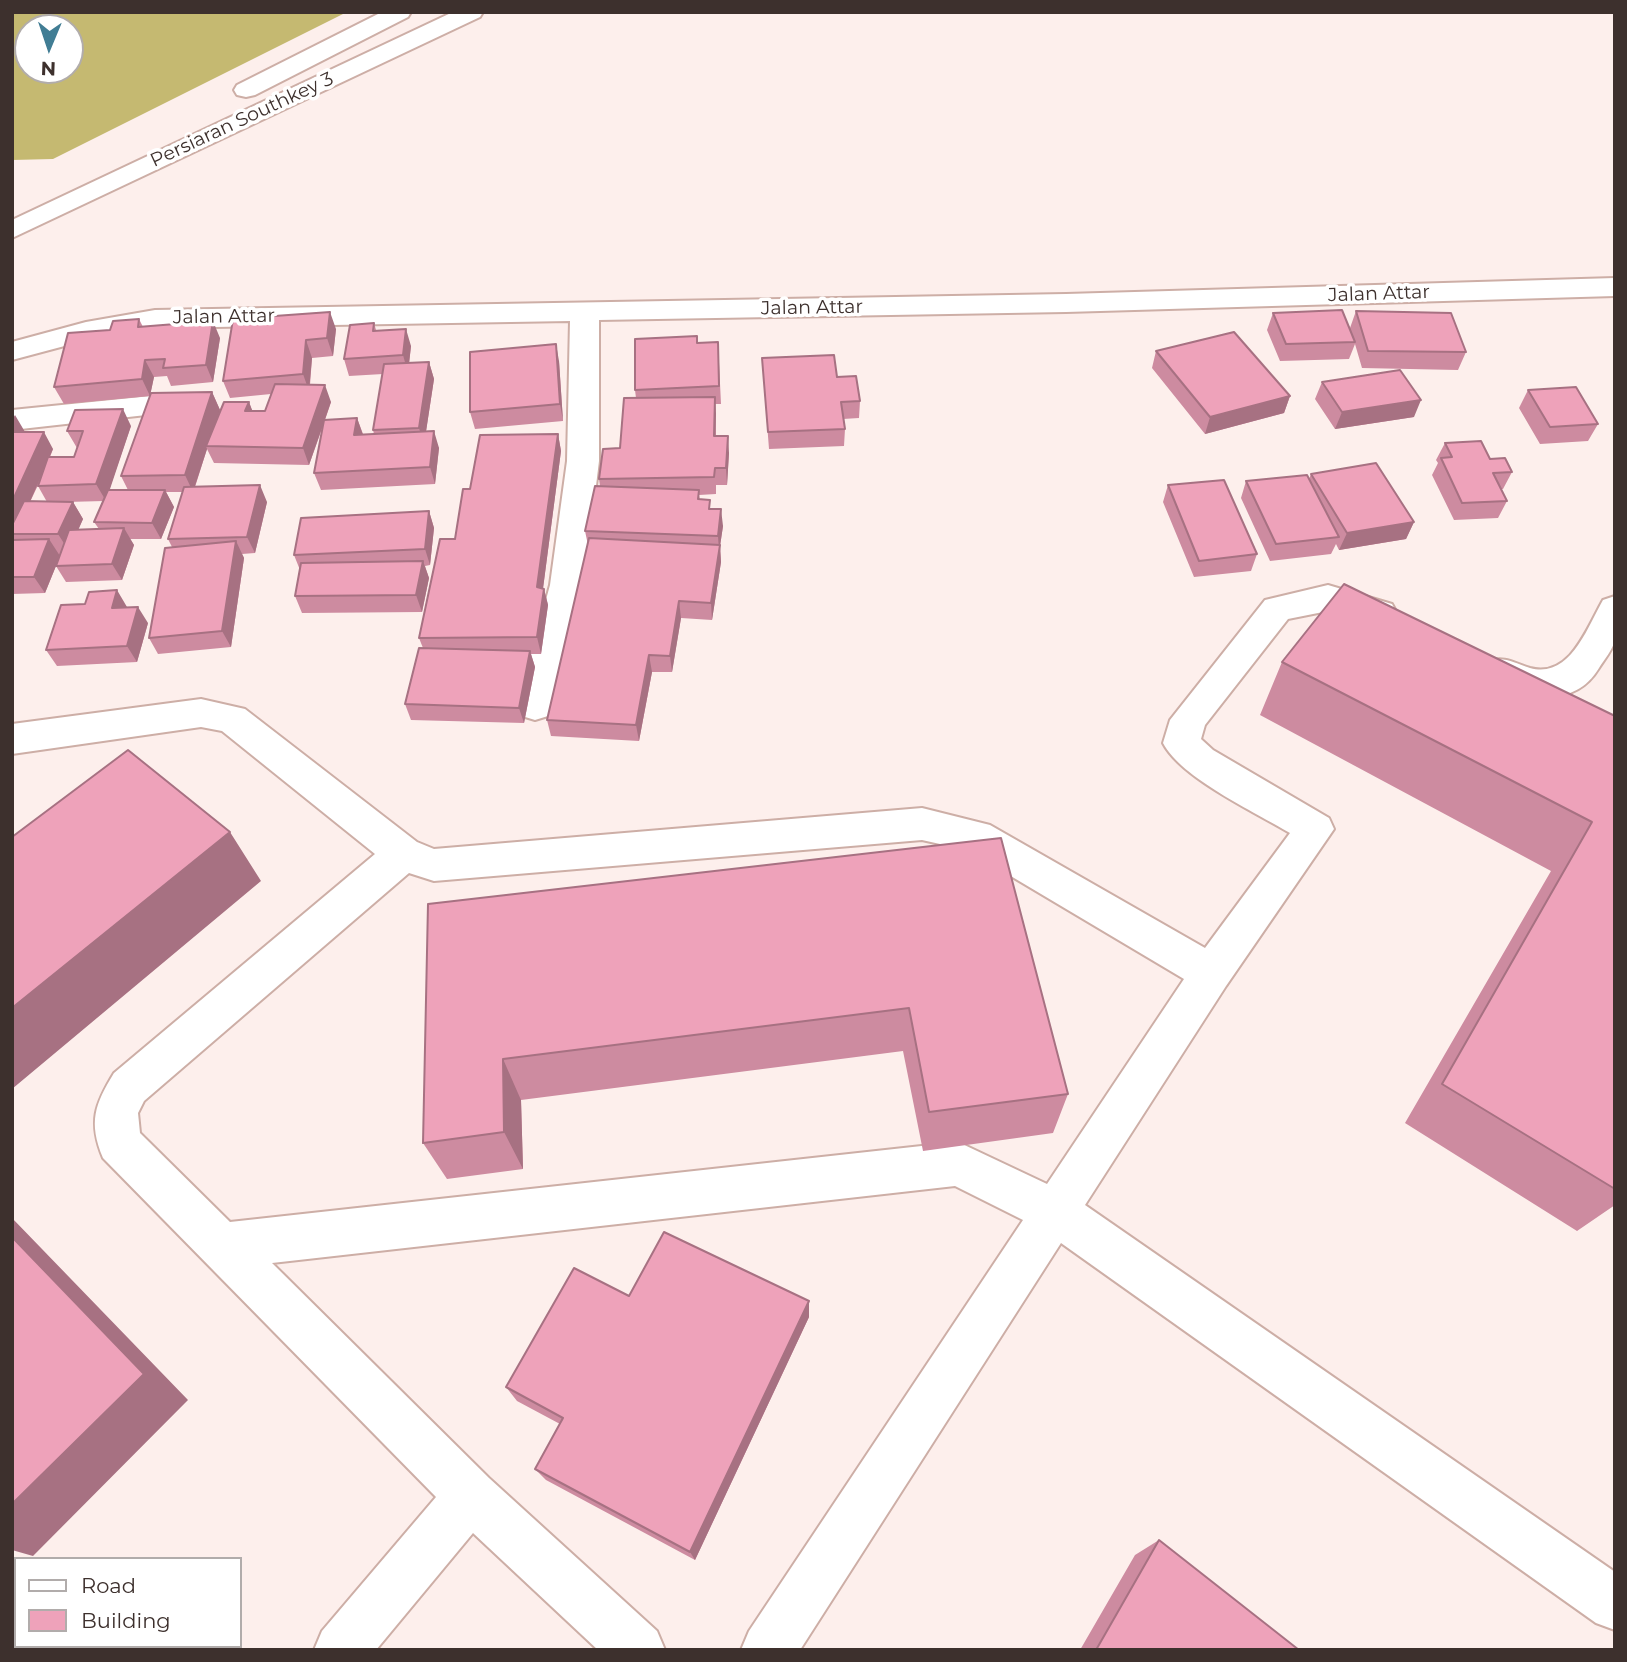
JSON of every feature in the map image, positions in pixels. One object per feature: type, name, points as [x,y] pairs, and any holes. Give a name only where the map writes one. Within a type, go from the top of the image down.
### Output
[{"type":"street","name":"Persiaran Southkey 3","points":[[229,98],[400,12]]},
{"type":"street","name":"Persiaran Southkey 3","points":[[12,230],[472,12]]},
{"type":"street","name":"Persiaran Southkey 3","points":[[12,207],[144,142]]},
{"type":"street","name":"Jalan Attar","points":[[12,351],[86,331],[155,318],[585,313],[1615,287]]},
{"type":"street","points":[[535,706],[567,585],[583,461],[585,313]]},
{"type":"street","points":[[12,420],[171,404]]},
{"type":"street","points":[[768,1650],[1211,974],[1315,829],[1200,761],[1181,743],[1188,720],[1277,609],[1328,598],[1377,612],[1413,629]]},
{"type":"street","points":[[1471,656],[1518,679],[1551,686],[1576,675],[1615,609]]},
{"type":"street","points":[[12,739],[201,713],[232,719],[403,855],[434,865],[922,824],[976,836],[1211,974]]},
{"type":"street","points":[[403,855],[130,1087],[116,1110],[119,1143],[471,1496],[638,1650]]},
{"type":"street","points":[[221,1246],[958,1164],[1056,1212],[1615,1604]]},
{"type":"street","points":[[341,1650],[471,1496]]},
{"type":"shaded area","points":[[12,12],[347,12],[53,159],[12,160]]},
{"type":"building","points":[[1342,310],[1355,342],[1286,344],[1273,313]]},
{"type":"building","points":[[1356,311],[1451,313],[1466,352],[1368,351]]},
{"type":"building","points":[[330,312],[327,338],[306,340],[303,374],[223,381],[233,319]]},
{"type":"building","points":[[139,319],[138,327],[213,321],[206,365],[163,368],[165,359],[145,360],[142,379],[54,387],[68,333],[110,330],[113,321]]},
{"type":"building","points":[[374,323],[373,331],[406,329],[403,355],[344,359],[350,325]]},
{"type":"building","points":[[1234,332],[1290,396],[1210,417],[1156,351]]},
{"type":"building","points":[[697,336],[697,343],[718,342],[719,386],[635,390],[635,339]]},
{"type":"building","points":[[556,344],[560,404],[470,412],[470,352]]},
{"type":"building","points":[[834,355],[837,377],[856,376],[860,401],[841,402],[845,429],[768,432],[762,358]]},
{"type":"building","points":[[429,362],[419,428],[373,430],[384,364]]},
{"type":"building","points":[[1400,370],[1421,400],[1342,412],[1322,382]]},
{"type":"building","points":[[275,384],[325,385],[303,448],[206,446],[224,402],[249,402],[245,411],[265,411]]},
{"type":"building","points":[[1576,387],[1598,424],[1550,427],[1528,390]]},
{"type":"building","points":[[212,392],[185,475],[121,476],[151,393]]},
{"type":"building","points":[[715,397],[714,436],[728,436],[726,468],[715,468],[714,477],[599,479],[603,449],[620,448],[624,398]]},
{"type":"building","points":[[123,409],[96,484],[38,486],[48,457],[74,457],[83,431],[67,431],[75,410]]},
{"type":"building","points":[[357,418],[354,435],[434,431],[430,467],[314,473],[324,420]]},
{"type":"building","points":[[12,432],[44,432],[12,502]]},
{"type":"building","points":[[558,434],[537,587],[544,589],[537,637],[419,638],[440,539],[455,539],[463,489],[470,489],[480,435]]},
{"type":"building","points":[[1481,441],[1490,459],[1505,458],[1512,472],[1493,473],[1507,501],[1462,503],[1441,458],[1452,457],[1445,443]]},
{"type":"building","points":[[1376,463],[1414,522],[1347,533],[1311,474]]},
{"type":"building","points":[[1307,475],[1339,537],[1276,544],[1246,481]]},
{"type":"building","points":[[1224,480],[1257,554],[1199,561],[1168,485]]},
{"type":"building","points":[[260,485],[247,537],[168,539],[184,487]]},
{"type":"building","points":[[595,486],[699,490],[698,499],[710,500],[709,509],[721,509],[718,536],[585,531]]},
{"type":"building","points":[[108,490],[165,490],[152,523],[94,522]]},
{"type":"building","points":[[24,501],[73,502],[58,534],[12,534],[12,525]]},
{"type":"building","points":[[429,511],[425,549],[294,555],[301,518]]},
{"type":"building","points":[[124,528],[112,564],[56,566],[69,530]]},
{"type":"building","points":[[589,538],[720,545],[711,603],[679,601],[670,656],[649,655],[636,725],[547,720]]},
{"type":"building","points":[[49,539],[34,577],[12,577],[12,540]]},
{"type":"building","points":[[236,541],[222,631],[149,638],[165,548]]},
{"type":"building","points":[[423,561],[416,595],[295,596],[301,563]]},
{"type":"building","points":[[1344,584],[1615,716],[1615,1189],[1442,1084],[1592,822],[1282,662]]},
{"type":"building","points":[[117,590],[112,608],[138,607],[127,646],[46,650],[61,605],[85,604],[89,592]]},
{"type":"building","points":[[419,648],[530,651],[519,708],[405,704]]},
{"type":"building","points":[[128,750],[230,832],[12,1008],[12,837]]},
{"type":"building","points":[[1001,838],[1068,1094],[929,1112],[909,1008],[503,1059],[504,1132],[423,1143],[428,904]]},
{"type":"building","points":[[664,1232],[809,1301],[690,1552],[535,1469],[563,1418],[506,1387],[574,1268],[629,1296]]},
{"type":"building","points":[[12,1237],[144,1374],[12,1504]]},
{"type":"building","points":[[1159,1540],[1299,1650],[1096,1650]]}]
